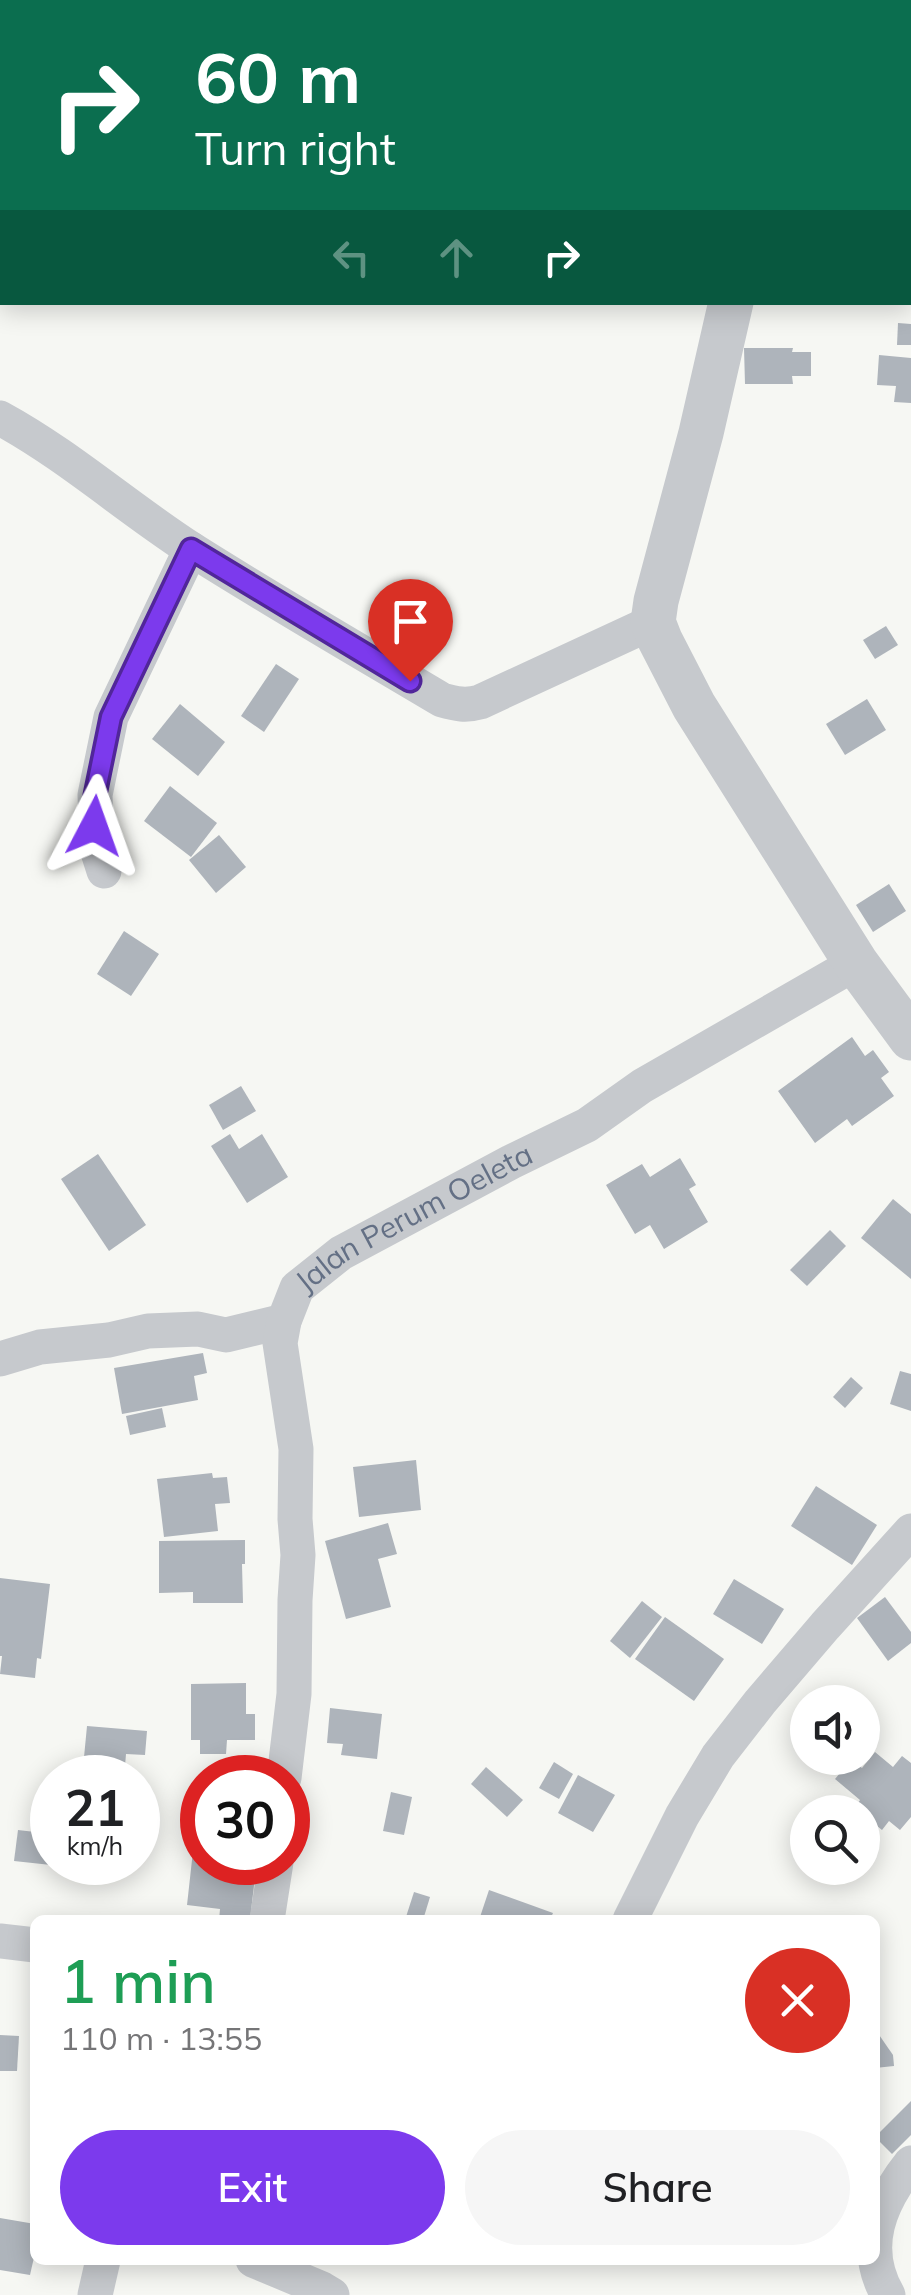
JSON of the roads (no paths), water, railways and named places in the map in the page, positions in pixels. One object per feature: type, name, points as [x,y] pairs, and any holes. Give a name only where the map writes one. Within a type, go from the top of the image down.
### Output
[{"type":"street","points":[[729,305],[653,622],[694,706],[856,963],[911,1038]]},
{"type":"street","points":[[0,418],[58,453],[191,549],[442,700],[470,705],[480,702],[653,622]]},
{"type":"street","points":[[104,871],[97,849],[95,795],[111,717],[191,549]]},
{"type":"street","name":"Jalan Perum Oeleta","points":[[287,1755],[294,1694],[298,1555],[294,1519],[296,1449],[280,1343],[297,1288],[341,1253],[587,1124],[642,1086],[856,963]]},
{"type":"street","points":[[0,1359],[40,1347],[109,1340],[148,1330],[198,1329],[226,1335],[284,1321]]},
{"type":"street","points":[[632,1915],[682,1816],[718,1756],[824,1626],[911,1531]]},
{"type":"street","points":[[268,1915],[272,1885]]},
{"type":"street","points":[[0,1941],[30,1944]]},
{"type":"street","points":[[880,2212],[911,2162]]},
{"type":"street","points":[[95,2295],[102,2265]]},
{"type":"street","points":[[265,2265],[332,2295]]},
{"type":"street","points":[[876,2265],[882,2293]]}]
